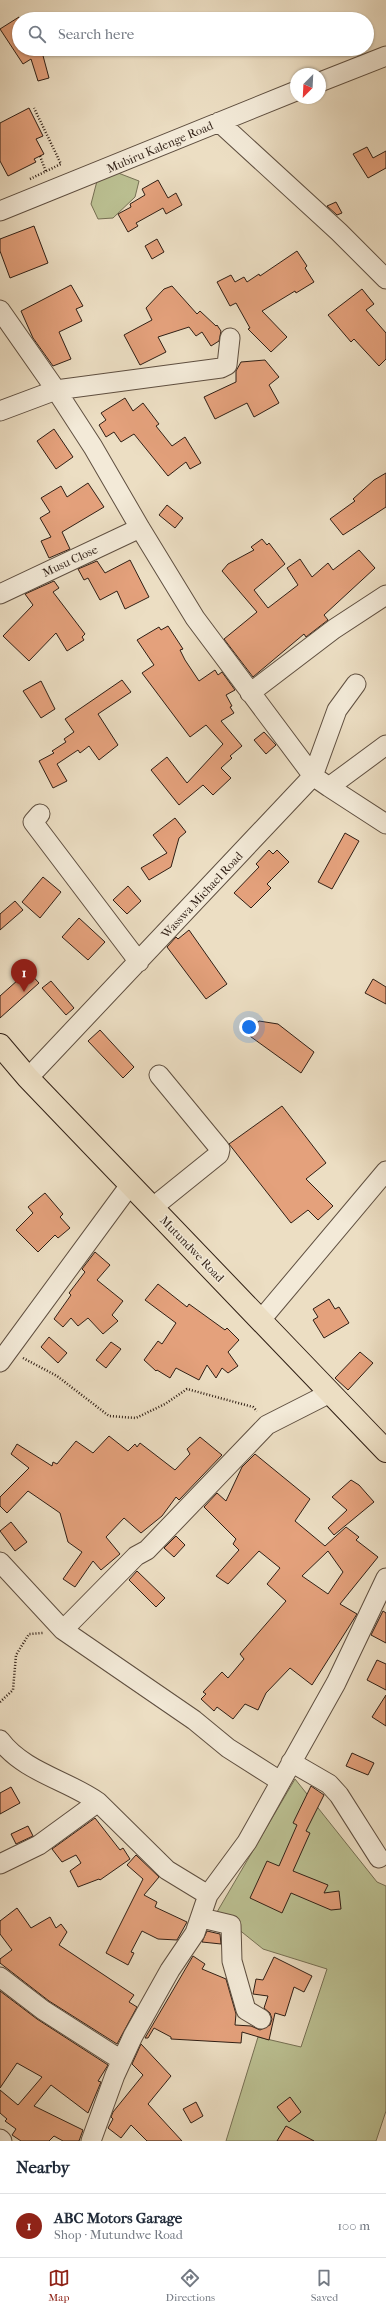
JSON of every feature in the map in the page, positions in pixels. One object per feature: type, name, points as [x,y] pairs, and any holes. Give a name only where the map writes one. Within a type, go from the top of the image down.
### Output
[{"type":"main road","name":"Mutundwe Road","points":[[0,1045],[28,1078],[386,1451]]},
{"type":"street","points":[[326,80],[386,56]]},
{"type":"street","points":[[219,122],[290,93]]},
{"type":"street","name":"Mubiru Kalenge Road","points":[[0,211],[219,122],[339,232],[386,279]]},
{"type":"street","points":[[0,310],[56,390],[113,478],[140,528],[195,618],[250,693],[313,776],[386,824]]},
{"type":"street","points":[[0,411],[56,390],[221,368],[227,365],[230,338]]},
{"type":"street","name":"Musu Close","points":[[0,594],[140,528]]},
{"type":"street","points":[[250,693],[334,629],[386,595]]},
{"type":"street","points":[[313,776],[337,710],[356,684]]},
{"type":"street","points":[[329,787],[386,745]]},
{"type":"street","name":"Wasswa Michael Road","points":[[28,1078],[313,776]]},
{"type":"street","points":[[40,814],[34,822],[139,962]]},
{"type":"street","points":[[152,1208],[219,1154],[220,1149],[159,1075]]},
{"type":"street","points":[[260,1321],[386,1171]]},
{"type":"street","points":[[5,1356],[130,1185]]},
{"type":"street","points":[[63,1630],[136,1556],[147,1550],[267,1425],[330,1393]]},
{"type":"street","points":[[0,1562],[63,1630],[194,1720],[228,1748],[280,1781]]},
{"type":"street","points":[[91,2141],[121,2060],[170,1970],[195,1933],[202,1918],[208,1895],[247,1842],[336,1683],[386,1578]]},
{"type":"street","points":[[0,1740],[34,1769],[87,1794],[98,1802],[167,1870],[208,1895]]},
{"type":"street","points":[[291,1762],[329,1784],[339,1795],[379,1858]]},
{"type":"street","points":[[0,1864],[39,1845],[98,1802]]},
{"type":"street","points":[[202,1918],[230,1925],[232,1961],[246,2010],[261,2019]]},
{"type":"street","points":[[0,1977],[32,2003],[121,2060]]},
{"type":"path","points":[[28,180],[61,164],[34,108]]},
{"type":"path","points":[[40,156],[46,172]]},
{"type":"path","points":[[5,1356],[58,1376],[109,1416],[136,1418],[165,1404],[187,1389],[254,1406],[267,1425]]},
{"type":"path","points":[[0,1702],[13,1690],[16,1655],[30,1634],[63,1630]]},
{"type":"green space","points":[[113,171],[139,181],[135,197],[113,218],[98,219],[91,204],[97,181]]},
{"type":"green space","points":[[295,1779],[377,1882],[386,1886],[386,2111],[376,2141],[226,2141],[258,2037],[301,2047],[327,1969],[263,1949],[217,1912]]},
{"type":"building","points":[[12,21],[12,47],[0,29]]},
{"type":"building","points":[[18,56],[43,56],[49,78],[38,81],[31,59],[23,64]]},
{"type":"building","points":[[29,108],[43,136],[36,139],[44,154],[34,159],[36,162],[8,176],[0,161],[0,123]]},
{"type":"building","points":[[367,147],[373,158],[386,151],[386,168],[368,178],[353,154]]},
{"type":"building","points":[[158,180],[168,198],[176,193],[182,205],[166,214],[163,208],[136,223],[138,226],[128,232],[118,214],[131,207],[130,204],[145,195],[142,189]]},
{"type":"building","points":[[336,202],[342,213],[337,215],[327,206]]},
{"type":"building","points":[[34,226],[48,263],[10,278],[0,251],[0,239]]},
{"type":"building","points":[[157,239],[164,252],[152,259],[145,246]]},
{"type":"building","points":[[297,251],[307,266],[305,268],[314,282],[296,293],[295,291],[262,311],[287,337],[271,352],[248,329],[250,328],[236,303],[230,306],[217,282],[231,275],[235,282],[244,277],[247,282],[259,274],[260,276]]},
{"type":"building","points":[[71,285],[83,306],[76,309],[82,321],[59,332],[71,359],[53,366],[33,338],[21,311]]},
{"type":"building","points":[[172,286],[197,314],[200,311],[216,326],[217,325],[221,331],[219,341],[211,346],[202,332],[196,336],[189,327],[158,337],[166,352],[140,365],[124,335],[152,320],[146,308],[164,289]]},
{"type":"building","points":[[362,289],[374,304],[366,310],[386,333],[386,359],[379,366],[354,339],[351,342],[328,315]]},
{"type":"building","points":[[265,360],[279,377],[269,385],[279,403],[254,417],[247,403],[215,419],[204,397],[236,382],[236,371],[241,362]]},
{"type":"building","points":[[125,398],[133,411],[143,403],[159,424],[156,426],[172,446],[185,437],[201,463],[190,469],[186,462],[168,476],[134,434],[121,442],[114,432],[106,437],[99,425],[106,420],[101,413]]},
{"type":"building","points":[[54,429],[73,457],[56,469],[37,441]]},
{"type":"building","points":[[386,473],[386,507],[343,535],[330,519],[355,501],[353,499],[374,480]]},
{"type":"building","points":[[88,483],[104,507],[62,532],[70,549],[49,558],[41,541],[51,537],[40,518],[50,512],[41,498],[61,486],[67,497]]},
{"type":"building","points":[[167,505],[183,518],[175,528],[159,515]]},
{"type":"building","points":[[262,539],[267,545],[269,543],[285,564],[254,590],[268,608],[298,585],[287,568],[300,559],[312,577],[328,563],[333,570],[359,550],[375,568],[324,615],[328,620],[306,637],[304,634],[253,677],[224,639],[257,612],[222,571],[228,564],[254,550],[251,547]]},
{"type":"building","points":[[130,560],[149,597],[125,609],[117,591],[100,600],[88,578],[84,580],[78,569],[97,561],[105,573]]},
{"type":"building","points":[[54,581],[59,588],[53,592],[85,634],[82,637],[84,640],[67,651],[56,633],[29,661],[3,636],[33,605],[25,594]]},
{"type":"building","points":[[168,626],[183,649],[180,650],[185,660],[199,681],[215,670],[218,675],[222,672],[235,690],[226,695],[232,706],[230,707],[234,713],[221,721],[242,746],[230,756],[232,758],[221,768],[231,778],[213,795],[203,785],[179,805],[151,770],[167,757],[187,783],[223,744],[206,725],[190,737],[142,673],[154,665],[137,640],[159,627],[161,630]]},
{"type":"building","points":[[122,680],[131,692],[98,714],[118,745],[99,760],[89,746],[80,753],[78,750],[57,764],[67,781],[53,788],[39,761],[54,753],[52,751],[66,742],[64,739],[74,732],[65,719]]},
{"type":"building","points":[[41,681],[55,709],[41,718],[23,691]]},
{"type":"building","points":[[264,732],[276,745],[266,754],[254,740]]},
{"type":"building","points":[[175,818],[186,832],[179,838],[171,867],[149,880],[141,868],[167,853],[153,835]]},
{"type":"building","points":[[345,833],[359,841],[332,889],[318,882]]},
{"type":"building","points":[[269,850],[273,854],[277,850],[289,862],[267,884],[271,888],[251,908],[234,893],[259,867],[256,864]]},
{"type":"building","points":[[43,877],[61,892],[40,918],[22,902]]},
{"type":"building","points":[[128,886],[141,901],[127,914],[113,900]]},
{"type":"building","points":[[15,901],[23,910],[0,930],[0,914]]},
{"type":"building","points":[[79,918],[105,942],[88,960],[62,937]]},
{"type":"building","points":[[189,930],[227,984],[206,999],[167,947],[176,937],[178,939]]},
{"type":"building","points":[[28,971],[39,983],[0,1018],[0,996]]},
{"type":"building","points":[[373,979],[386,987],[386,1004],[365,993]]},
{"type":"building","points":[[51,981],[74,1008],[66,1015],[42,988]]},
{"type":"building","points":[[259,1021],[278,1024],[314,1052],[301,1073],[247,1034]]},
{"type":"building","points":[[100,1030],[134,1067],[123,1078],[88,1041]]},
{"type":"building","points":[[282,1106],[326,1163],[306,1179],[333,1206],[318,1220],[308,1210],[291,1223],[229,1144]]},
{"type":"building","points":[[45,1193],[63,1214],[60,1217],[70,1228],[58,1238],[55,1235],[38,1252],[16,1230],[33,1213],[28,1207]]},
{"type":"building","points":[[95,1252],[110,1265],[97,1280],[123,1301],[112,1315],[118,1321],[103,1334],[88,1318],[78,1326],[71,1318],[63,1327],[54,1319],[71,1295],[69,1293],[85,1272],[82,1269]]},
{"type":"building","points":[[158,1284],[187,1307],[189,1304],[225,1330],[227,1328],[239,1340],[228,1352],[238,1366],[228,1373],[222,1368],[216,1378],[207,1365],[199,1380],[176,1368],[170,1378],[157,1370],[156,1371],[144,1360],[158,1341],[162,1344],[176,1323],[145,1300]]},
{"type":"building","points":[[329,1299],[335,1309],[339,1307],[349,1323],[324,1338],[313,1320],[318,1317],[313,1309]]},
{"type":"building","points":[[49,1337],[67,1353],[58,1363],[41,1347]]},
{"type":"building","points":[[111,1342],[121,1349],[106,1368],[96,1360]]},
{"type":"building","points":[[360,1352],[373,1363],[348,1390],[335,1378]]},
{"type":"building","points":[[109,1436],[128,1451],[135,1444],[137,1447],[140,1443],[175,1470],[190,1454],[187,1449],[200,1437],[222,1455],[179,1500],[176,1497],[162,1516],[141,1533],[124,1518],[106,1537],[120,1554],[101,1570],[93,1561],[75,1587],[63,1579],[82,1552],[68,1542],[60,1513],[28,1491],[7,1513],[0,1506],[0,1497],[29,1468],[11,1454],[17,1444],[52,1466],[53,1462],[57,1464],[76,1441],[93,1453]]},
{"type":"building","points":[[255,1454],[310,1499],[295,1521],[325,1546],[346,1527],[359,1537],[356,1540],[378,1557],[340,1604],[357,1614],[312,1685],[290,1668],[266,1693],[258,1710],[245,1704],[233,1719],[217,1707],[214,1711],[201,1699],[206,1694],[203,1692],[222,1672],[228,1678],[244,1659],[240,1654],[286,1601],[267,1584],[280,1568],[259,1551],[228,1584],[216,1576],[239,1550],[233,1544],[236,1539],[204,1507],[217,1493],[226,1501],[242,1467]],"holes":[[[328,1551],[343,1572],[328,1594],[302,1576]]]},
{"type":"building","points":[[351,1480],[359,1485],[374,1502],[334,1535],[328,1528],[347,1510],[332,1497]]},
{"type":"building","points":[[11,1522],[27,1542],[15,1551],[0,1531]]},
{"type":"building","points":[[176,1536],[185,1545],[174,1557],[164,1548]]},
{"type":"building","points":[[137,1571],[165,1598],[156,1607],[129,1580]]},
{"type":"building","points":[[383,1611],[386,1613],[386,1643],[371,1635]]},
{"type":"building","points":[[377,1660],[386,1664],[386,1690],[367,1680]]},
{"type":"building","points":[[386,1695],[386,1726],[372,1717]]},
{"type":"building","points":[[352,1753],[374,1763],[368,1775],[346,1766]]},
{"type":"building","points":[[311,1786],[324,1795],[306,1831],[310,1833],[293,1871],[328,1885],[324,1893],[339,1891],[341,1909],[331,1910],[291,1893],[282,1913],[250,1898],[267,1861],[279,1866],[297,1825],[293,1823]]},
{"type":"building","points":[[11,1787],[20,1803],[0,1814],[0,1793]]},
{"type":"building","points":[[95,1818],[120,1850],[123,1848],[130,1859],[100,1880],[99,1879],[78,1887],[70,1871],[81,1863],[76,1855],[62,1862],[52,1849]]},
{"type":"building","points":[[28,1826],[33,1836],[16,1844],[11,1834]]},
{"type":"building","points":[[136,1855],[159,1877],[144,1895],[157,1902],[155,1907],[187,1922],[177,1940],[158,1939],[142,1931],[131,1952],[134,1953],[128,1965],[106,1953],[143,1879],[127,1865]]},
{"type":"building","points":[[17,1908],[31,1928],[50,1917],[56,1928],[61,1924],[67,1932],[59,1945],[134,1995],[129,2002],[137,2007],[117,2044],[49,2001],[0,1963],[0,1959],[12,1950],[0,1934],[0,1921]]},
{"type":"building","points":[[207,1931],[220,1934],[221,1944],[202,1942]]},
{"type":"building","points":[[193,1956],[205,1964],[202,1969],[226,1979],[236,2014],[235,2025],[251,2026],[260,2030],[270,2025],[272,2019],[270,2013],[264,2008],[268,1996],[253,1994],[256,1979],[263,1980],[274,1957],[312,1976],[304,1992],[294,1987],[285,2016],[275,2013],[269,2040],[242,2032],[241,2043],[171,2039],[171,2037],[154,2028],[148,2038],[145,2038]]},
{"type":"building","points":[[0,1991],[37,2019],[108,2065],[98,2081],[101,2082],[88,2113],[51,2085],[34,2106],[83,2130],[79,2141],[63,2141],[54,2136],[49,2141],[21,2141],[12,2135],[16,2129],[5,2121],[7,2119],[0,2113],[0,2090],[18,2105],[42,2077],[17,2063],[0,2088]]},
{"type":"building","points":[[141,2044],[171,2076],[148,2104],[182,2141],[147,2141],[131,2125],[121,2138],[108,2128],[113,2119],[111,2117],[113,2112],[143,2075],[132,2064]]},
{"type":"building","points":[[290,2097],[301,2112],[289,2122],[277,2107]]},
{"type":"building","points":[[196,2102],[203,2116],[191,2123],[183,2109]]},
{"type":"building","points":[[286,2126],[314,2141],[277,2141]]},
{"type":"place","name":"ABC Motors Garage","points":[[24,992]]}]
